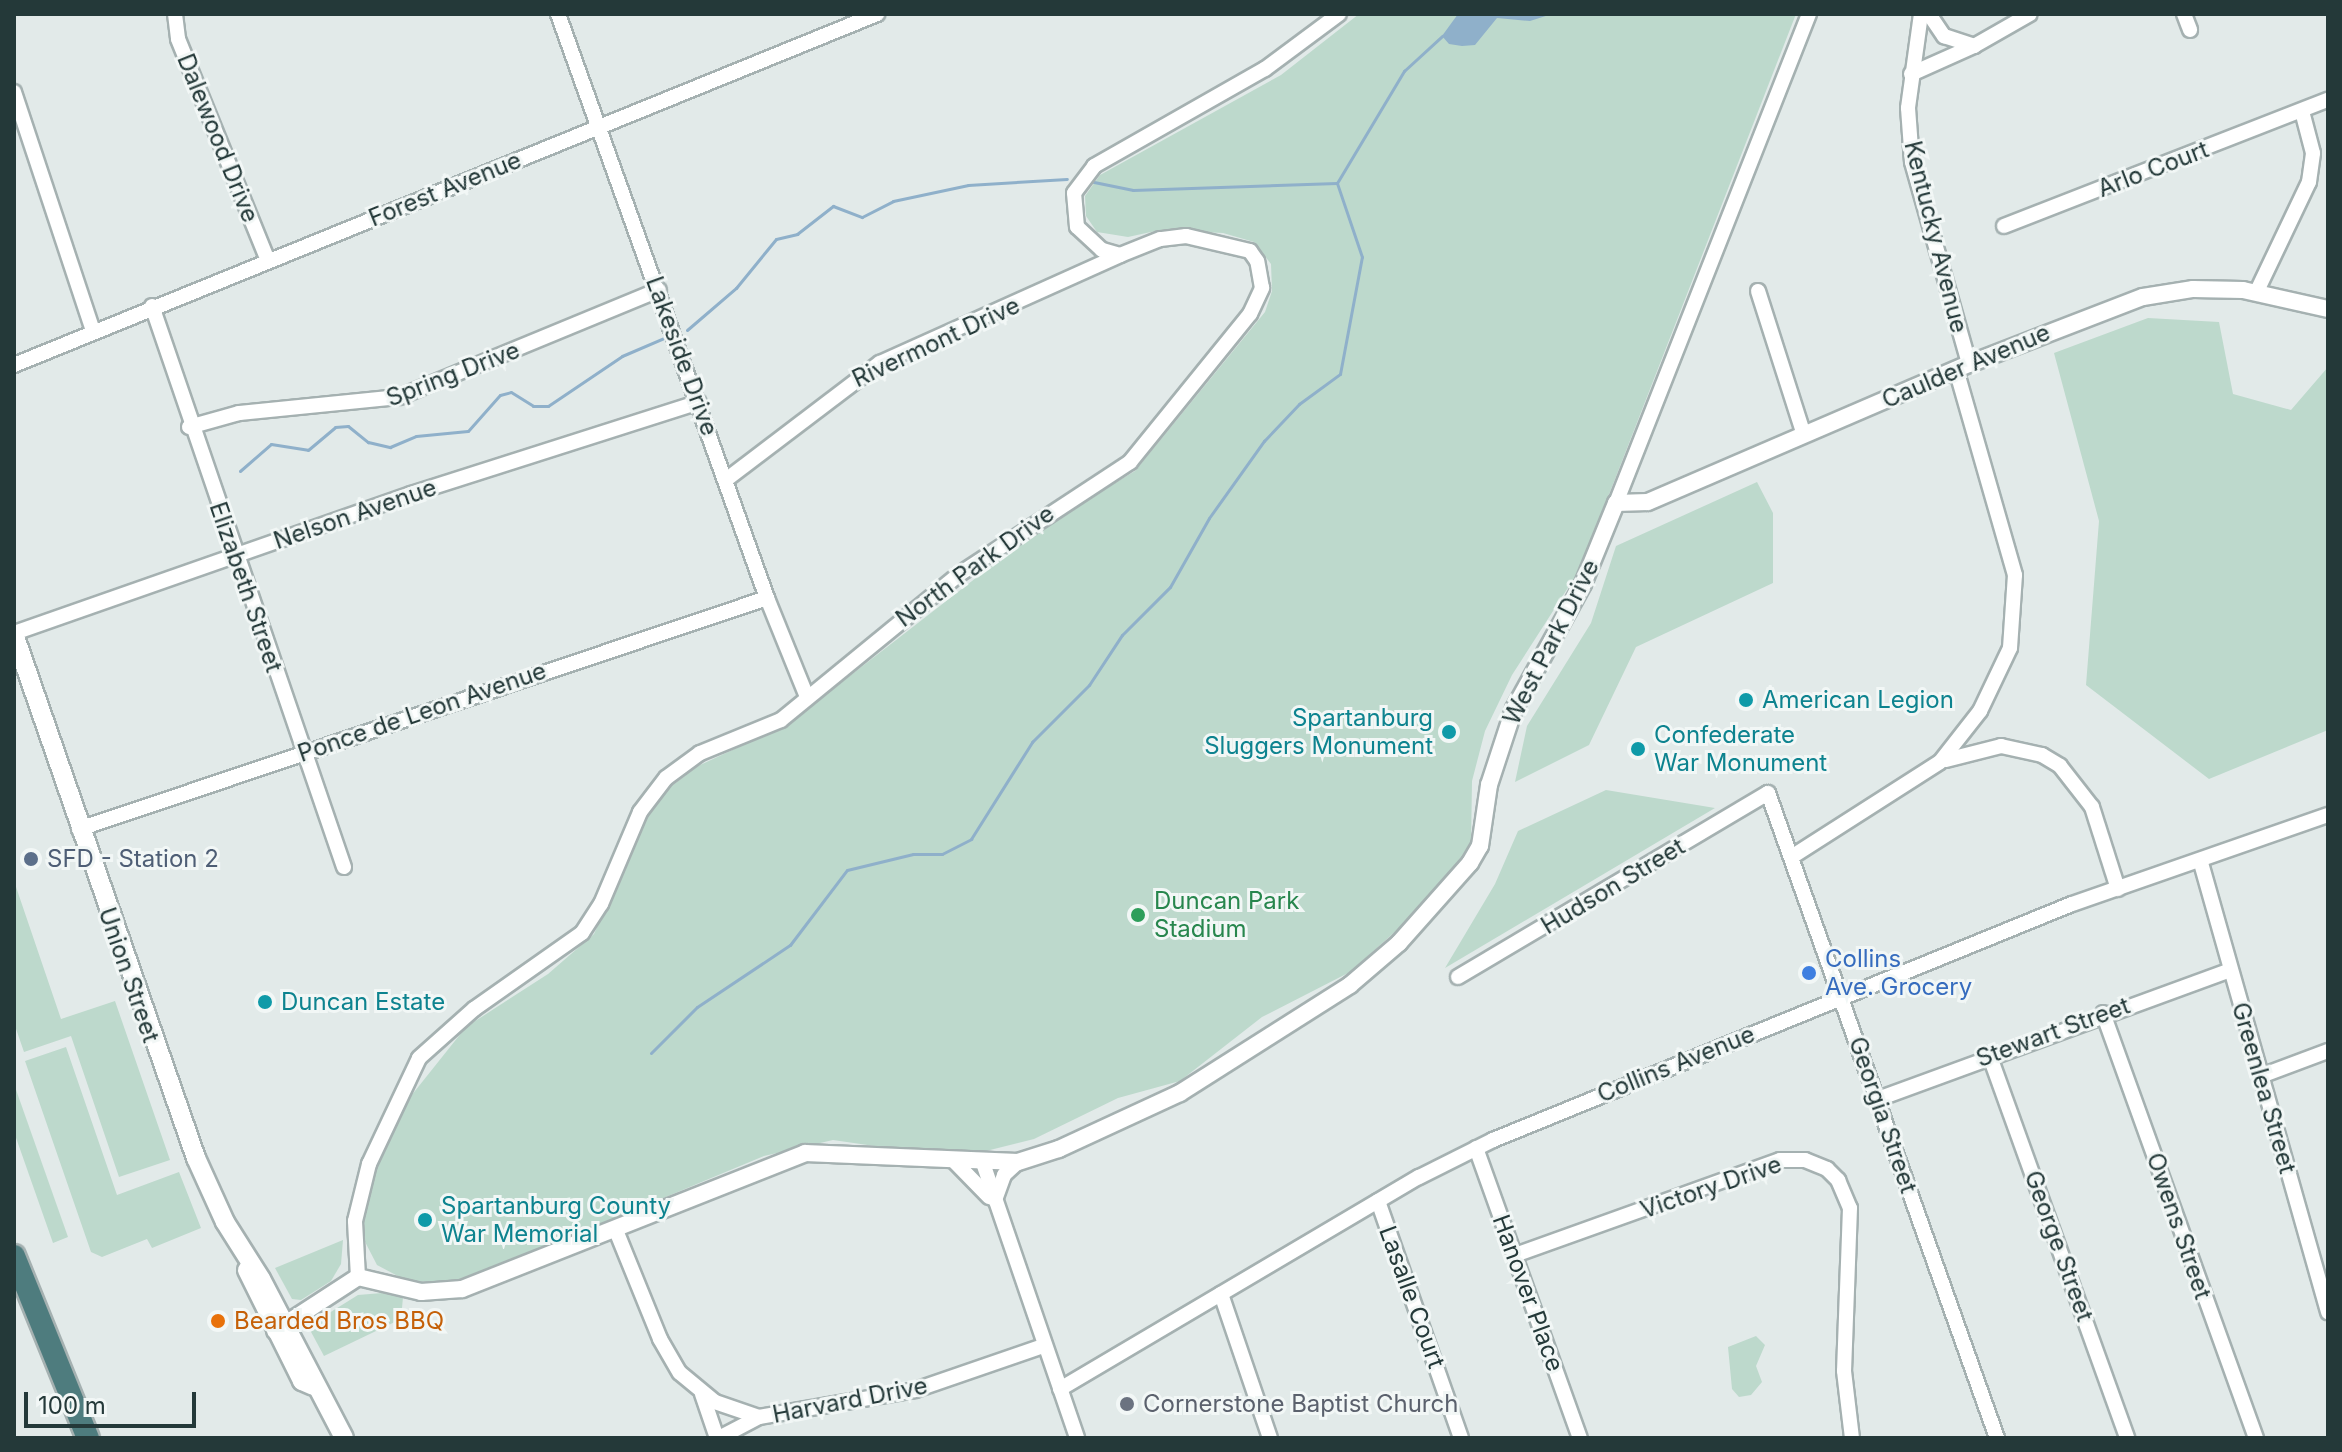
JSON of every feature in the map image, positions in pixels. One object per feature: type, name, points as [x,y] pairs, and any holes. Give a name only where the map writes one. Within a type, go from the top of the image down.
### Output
[{"type":"highway","points":[[14,1256],[88,1438]]},
{"type":"main road","name":"Union Street","points":[[14,634],[172,1098],[225,1222],[248,1263],[245,1274],[280,1327],[302,1381],[313,1386],[344,1438]]},
{"type":"street","name":"Dalewood Drive","points":[[175,14],[178,39],[268,261]]},
{"type":"street","name":"Lakeside Drive","points":[[558,14],[727,479],[767,598],[807,697]]},
{"type":"street","name":"Forest Avenue","points":[[14,365],[152,306],[877,14]]},
{"type":"street","points":[[1120,255],[1091,244],[1077,227],[1072,205],[1085,173],[1256,75],[1339,14]]},
{"type":"street","name":"West Park Drive","points":[[358,1277],[421,1292],[449,1291],[503,1275],[805,1153],[831,1150],[955,1162],[1018,1162],[1059,1149],[1191,1087],[1350,985],[1439,902],[1480,846],[1489,785],[1514,709],[1583,584],[1809,14]]},
{"type":"street","name":"Kentucky Avenue","points":[[1921,14],[1911,74],[1912,162],[2017,588],[2006,660],[1974,720],[1940,762]]},
{"type":"street","points":[[1929,14],[1944,36],[1974,46]]},
{"type":"street","points":[[1911,74],[1974,46],[2030,14]]},
{"type":"street","points":[[2184,14],[2190,30]]},
{"type":"street","points":[[14,92],[93,331]]},
{"type":"street","name":"Arlo Court","points":[[2004,226],[2328,100]]},
{"type":"street","points":[[2257,291],[2309,182],[2312,138],[2302,111]]},
{"type":"street","name":"North Park Drive","points":[[358,1277],[355,1221],[363,1184],[379,1134],[419,1058],[474,1009],[582,933],[601,904],[640,812],[666,778],[700,753],[766,729],[958,575],[1141,452],[1250,314],[1262,288],[1257,261],[1238,246],[1173,236],[1120,255]]},
{"type":"street","name":"Rivermont Drive","points":[[727,479],[880,363],[1120,255]]},
{"type":"street","name":"Caulder Avenue","points":[[1616,503],[1648,502],[1962,367],[2143,297],[2193,289],[2257,291],[2328,309]]},
{"type":"street","name":"Spring Drive","points":[[189,427],[239,413],[399,397],[659,290]]},
{"type":"street","points":[[1758,291],[1804,435]]},
{"type":"street","name":"Elizabeth Street","points":[[152,306],[189,427],[344,867]]},
{"type":"street","name":"Nelson Avenue","points":[[14,634],[235,554],[699,402]]},
{"type":"street","name":"Ponce de Leon Avenue","points":[[79,829],[767,598]]},
{"type":"street","points":[[1793,856],[1940,762],[1970,750],[2001,746],[2042,755],[2060,766],[2092,807],[2118,889]]},
{"type":"street","name":"Georgia Street","points":[[1768,793],[1793,856],[1997,1438]]},
{"type":"street","name":"Hudson Street","points":[[1458,977],[1768,793]]},
{"type":"street","name":"Collins Avenue","points":[[1060,1389],[1378,1201],[1476,1148],[1842,997],[2118,889],[2201,863],[2328,815]]},
{"type":"street","name":"Greenlea Street","points":[[2201,863],[2328,1312]]},
{"type":"street","name":"Stewart Street","points":[[1878,1099],[1989,1054],[2230,970]]},
{"type":"street","name":"Owens Street","points":[[2103,1013],[2256,1438]]},
{"type":"street","points":[[2261,1076],[2328,1051]]},
{"type":"street","name":"George Street","points":[[1989,1054],[2127,1438]]},
{"type":"street","name":"Hanover Place","points":[[1476,1148],[1580,1438]]},
{"type":"street","name":"Victory Drive","points":[[1515,1255],[1780,1160],[1805,1160],[1827,1169],[1838,1180],[1850,1208],[1844,1371],[1852,1438]]},
{"type":"street","points":[[955,1162],[994,1204]]},
{"type":"street","points":[[994,1204],[999,1184],[1018,1162]]},
{"type":"street","points":[[983,1163],[994,1204],[1077,1438]]},
{"type":"street","name":"Lasalle Court","points":[[1378,1201],[1461,1438]]},
{"type":"street","name":"Harvard Drive","points":[[615,1228],[671,1361],[702,1394],[759,1417],[915,1390],[1043,1346]]},
{"type":"street","points":[[280,1327],[358,1277]]},
{"type":"street","points":[[1221,1294],[1270,1438]]},
{"type":"street","points":[[702,1394],[718,1438],[759,1417]]},
{"type":"green space","points":[[1359,14],[1796,14],[1580,569],[1512,675],[1485,731],[1472,781],[1471,845],[1426,904],[1350,972],[1262,1017],[1180,1081],[1118,1098],[1034,1139],[982,1152],[902,1150],[833,1140],[764,1156],[464,1281],[409,1282],[377,1265],[361,1234],[363,1215],[376,1164],[403,1106],[466,1027],[548,974],[594,934],[643,823],[665,791],[698,766],[788,724],[1039,529],[1135,471],[1265,312],[1272,291],[1271,264],[1254,242],[1223,233],[1160,230],[1128,237],[1097,232],[1086,216],[1085,196],[1100,175],[1281,75]]},
{"type":"green space","points":[[2148,318],[2219,322],[2233,394],[2291,410],[2328,367],[2328,730],[2209,779],[2086,685],[2099,521],[2054,353]]},
{"type":"green space","points":[[1757,482],[1773,513],[1773,583],[1636,647],[1589,745],[1515,782],[1527,726],[1591,623],[1616,546]]},
{"type":"green space","points":[[1606,790],[1715,808],[1445,968],[1495,884],[1518,831]]},
{"type":"green space","points":[[14,881],[61,1019],[115,1001],[170,1160],[119,1177],[71,1036],[24,1052],[14,1023]]},
{"type":"green space","points":[[66,1047],[117,1195],[179,1172],[201,1228],[152,1248],[147,1239],[102,1257],[91,1252],[25,1061]]},
{"type":"green space","points":[[14,1084],[68,1237],[53,1243],[14,1132]]},
{"type":"green space","points":[[343,1240],[341,1264],[331,1281],[301,1300],[292,1299],[275,1268]]},
{"type":"green space","points":[[382,1293],[403,1297],[401,1319],[324,1356],[310,1330],[313,1323],[358,1295]]},
{"type":"green space","points":[[1756,1336],[1765,1345],[1756,1366],[1762,1382],[1751,1395],[1739,1397],[1732,1389],[1728,1347]]},
{"type":"water","points":[[1458,14],[1552,14],[1530,21],[1497,18],[1475,45],[1462,46],[1449,44],[1442,36]]},
{"type":"waterway","points":[[1089,181],[1133,190],[1337,183],[1404,71],[1442,36]]},
{"type":"waterway","points":[[687,330],[736,288],[776,239],[797,234],[833,206],[862,217],[893,201],[968,185],[1067,179]]},
{"type":"waterway","points":[[651,1053],[697,1007],[790,945],[847,870],[913,854],[942,854],[971,839],[1032,742],[1089,685],[1122,635],[1170,587],[1209,518],[1264,441],[1299,404],[1340,374],[1362,257],[1337,183]]},
{"type":"waterway","points":[[240,471],[271,444],[308,450],[335,427],[348,426],[368,442],[390,447],[416,436],[468,431],[500,395],[511,392],[533,406],[548,406],[622,356],[669,336]]},
{"type":"place","name":"American Legion","points":[[1746,700]]},
{"type":"place","name":"Spartanburg Sluggers Monument","points":[[1449,732]]},
{"type":"place","name":"Confederate War Monument","points":[[1638,749]]},
{"type":"place","name":"SFD - Station 2","points":[[31,859]]},
{"type":"place","name":"Duncan Park Stadium","points":[[1138,915]]},
{"type":"place","name":"Collins Ave. Grocery","points":[[1809,973]]},
{"type":"place","name":"Duncan Estate","points":[[265,1002]]},
{"type":"place","name":"Spartanburg County War Memorial","points":[[425,1220]]},
{"type":"place","name":"Bearded Bros BBQ","points":[[218,1321]]},
{"type":"place","name":"Cornerstone Baptist Church","points":[[1127,1404]]}]
